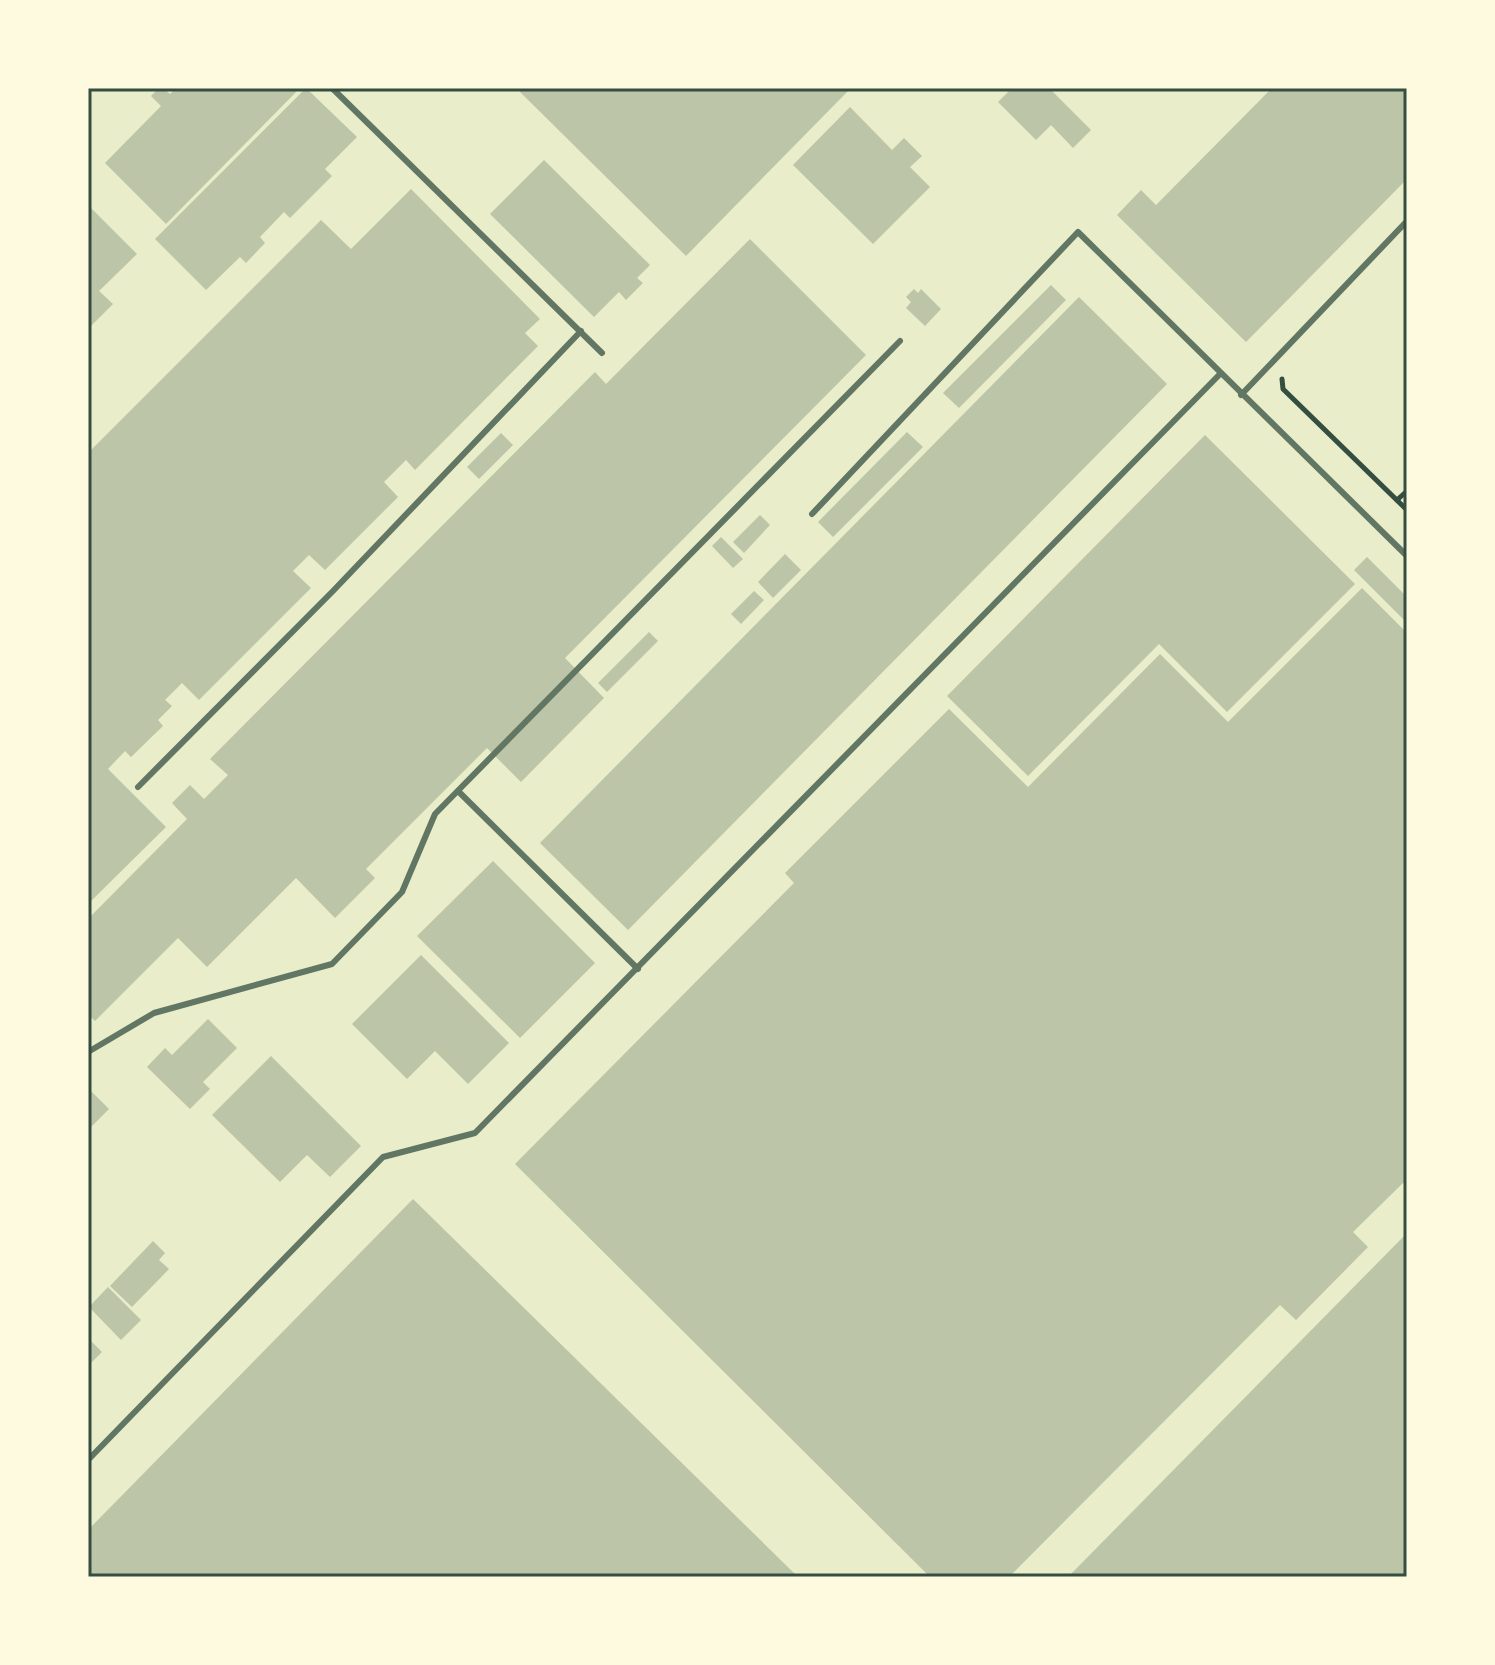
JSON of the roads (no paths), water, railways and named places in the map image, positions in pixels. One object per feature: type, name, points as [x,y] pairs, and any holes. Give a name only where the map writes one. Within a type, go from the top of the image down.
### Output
[{"type":"lane","points":[[332,88],[602,353]]},
{"type":"lane","points":[[1241,395],[1407,221]]},
{"type":"lane","points":[[812,514],[1078,232],[1407,556]]},
{"type":"lane","points":[[138,787],[333,591],[581,331]]},
{"type":"lane","points":[[88,1052],[154,1013],[332,964],[402,892],[435,814],[900,341]]},
{"type":"lane","points":[[88,1460],[383,1157],[475,1133],[1220,374]]},
{"type":"lane","points":[[458,791],[638,969]]}]
